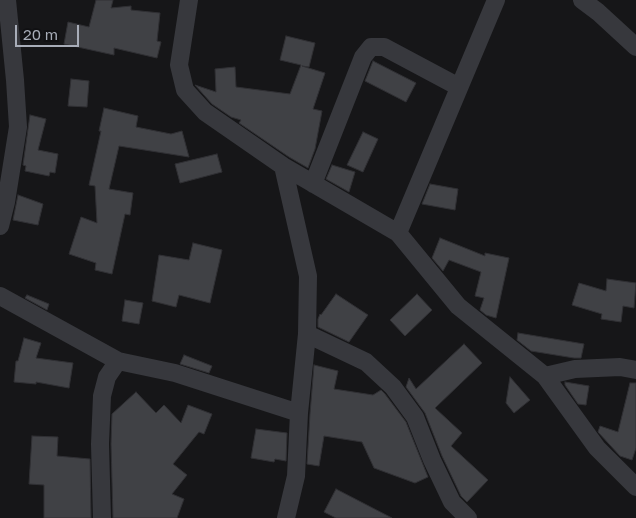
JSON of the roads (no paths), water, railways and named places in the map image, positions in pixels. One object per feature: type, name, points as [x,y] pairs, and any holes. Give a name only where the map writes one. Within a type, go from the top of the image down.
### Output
[{"type":"street","points":[[0,226],[6,202],[18,127],[16,80],[7,0]]},
{"type":"street","points":[[189,0],[178,65],[185,90],[205,112],[282,166],[398,233],[458,306],[544,376],[597,448],[636,487]]},
{"type":"street","points":[[398,233],[496,0]]},
{"type":"street","points":[[582,0],[636,47]]},
{"type":"street","points":[[313,184],[364,57],[371,47],[384,47],[459,87]]},
{"type":"street","points":[[282,166],[308,276],[307,334],[299,413],[296,476],[286,518]]},
{"type":"street","points":[[0,296],[118,361],[175,372],[299,413]]},
{"type":"street","points":[[307,334],[366,362],[393,387],[415,417],[432,460],[452,502],[468,518]]},
{"type":"street","points":[[102,518],[100,444],[102,396],[107,377],[118,361]]},
{"type":"street","points":[[544,376],[575,369],[620,367],[636,370]]}]
